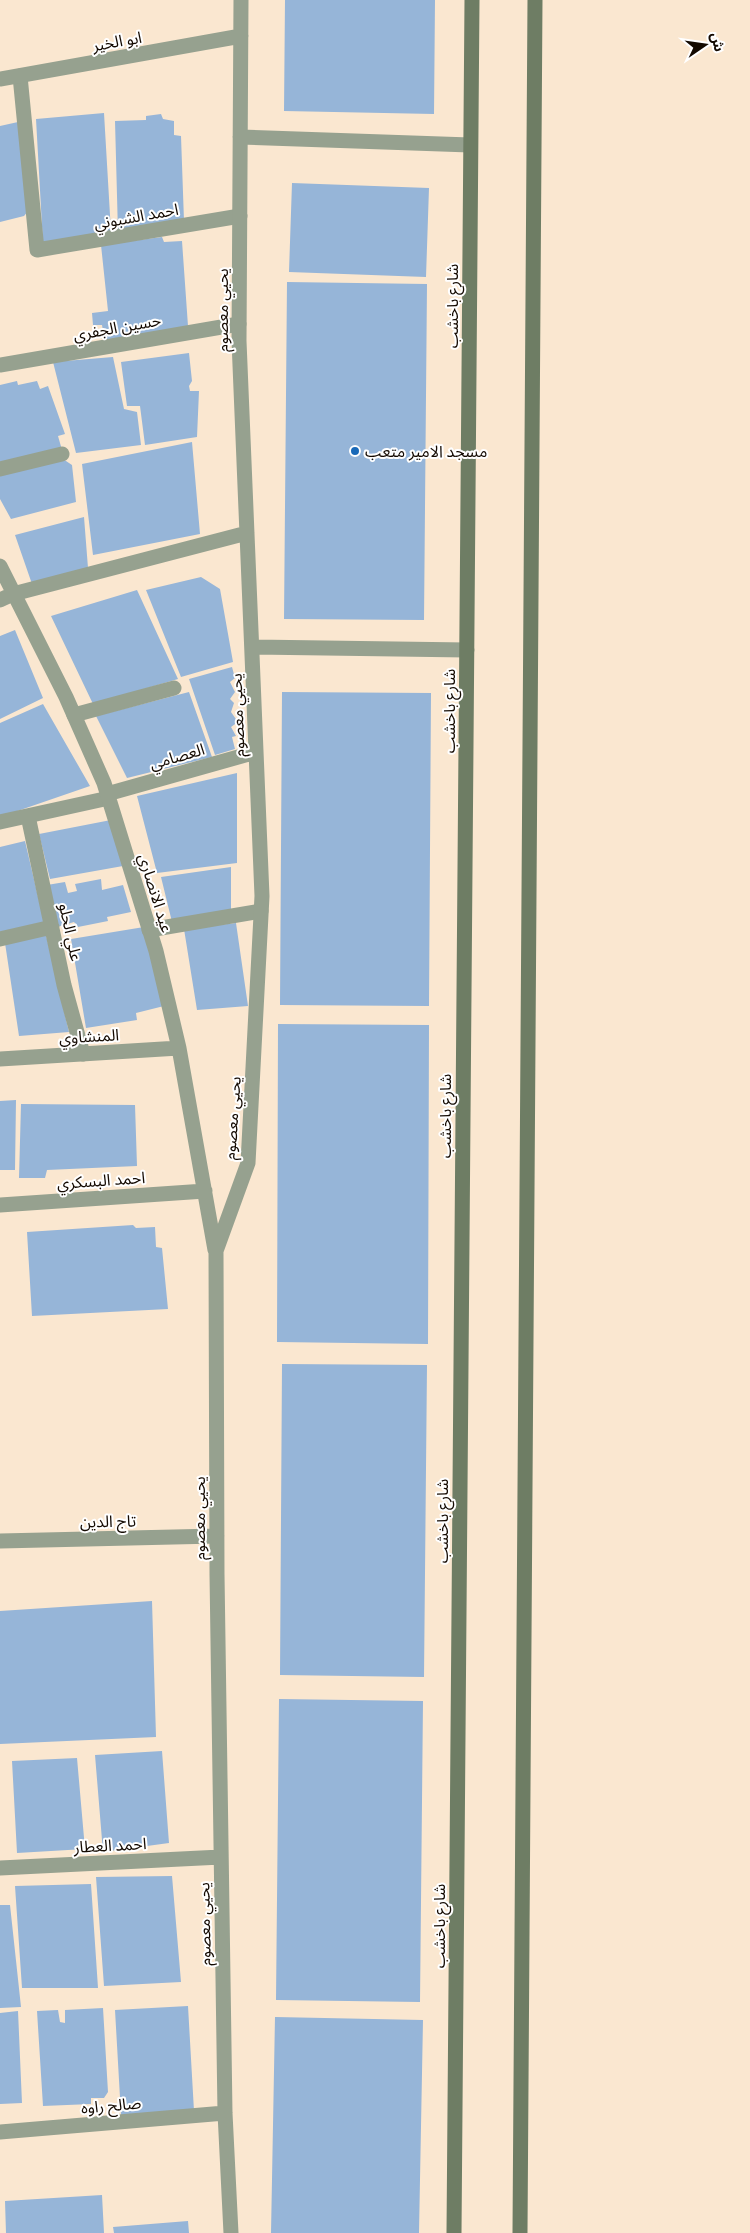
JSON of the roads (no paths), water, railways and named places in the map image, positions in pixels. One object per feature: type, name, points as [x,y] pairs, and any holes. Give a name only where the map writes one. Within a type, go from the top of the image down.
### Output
[{"type":"main road","name":"شارع باخشب","points":[[454,2233],[472,0]]},
{"type":"main road","points":[[520,2233],[535,0]]},
{"type":"street","name":"يحيي معصوم","points":[[231,2233],[225,2113],[221,1857],[216,1251],[248,1163],[261,911],[239,324],[241,0]]},
{"type":"street","name":"ابو الخير","points":[[0,79],[241,36]]},
{"type":"street","name":"احمد الشبوني","points":[[20,76],[37,250],[240,216]]},
{"type":"street","points":[[240,137],[470,145]]},
{"type":"street","name":"حسين الجفري","points":[[0,365],[239,324]]},
{"type":"street","points":[[0,469],[62,454]]},
{"type":"street","points":[[7,597],[247,533]]},
{"type":"street","name":"عيد الانصاري","points":[[0,566],[7,597],[74,715],[108,796],[149,930],[179,1048],[216,1251]]},
{"type":"street","points":[[252,647],[467,650]]},
{"type":"street","points":[[74,715],[174,688]]},
{"type":"street","name":"العصامي","points":[[0,822],[108,796],[256,752]]},
{"type":"street","name":"علي الحلو","points":[[28,816],[64,985],[83,1054]]},
{"type":"street","points":[[149,930],[261,911]]},
{"type":"street","points":[[0,939],[52,928]]},
{"type":"street","name":"المنشاوي","points":[[0,1059],[179,1048]]},
{"type":"street","name":"احمد البسكري","points":[[0,1205],[204,1191]]},
{"type":"street","name":"تاج الدين","points":[[0,1541],[217,1536]]},
{"type":"street","name":"احمد العطار","points":[[0,1868],[221,1857]]},
{"type":"street","name":"صالح راوه","points":[[0,2132],[225,2113]]},
{"type":"place","name":"مسجد الامير متعب","points":[[355,451]]}]
